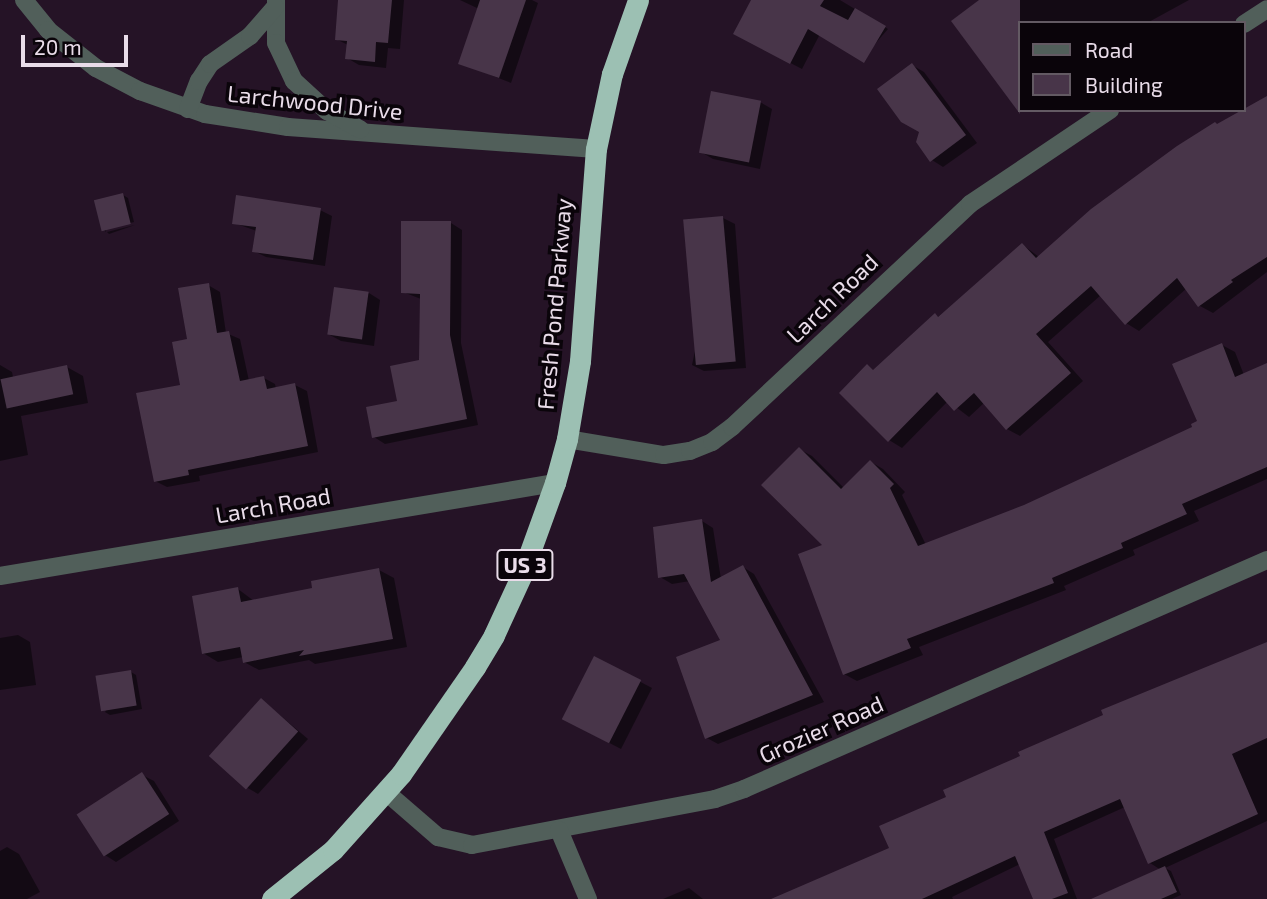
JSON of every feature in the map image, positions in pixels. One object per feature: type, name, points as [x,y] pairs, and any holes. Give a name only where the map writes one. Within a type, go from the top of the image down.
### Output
[{"type":"highway","name":"Fresh Pond Parkway","points":[[272,899],[315,867],[386,792],[448,710],[495,635],[522,574],[555,483],[567,439],[580,361],[596,149],[612,74],[638,0]]},
{"type":"street","name":"Larchwood Drive","points":[[24,0],[48,30],[83,59],[140,91],[188,109],[256,124],[596,149]]},
{"type":"street","points":[[188,109],[199,81],[210,64],[250,36],[276,3]]},
{"type":"street","points":[[276,3],[276,43],[294,81],[327,111],[370,133]]},
{"type":"street","points":[[1246,23],[1267,9]]},
{"type":"street","name":"Larch Road","points":[[567,439],[664,455],[690,451],[712,442],[732,428],[970,204],[1107,112]]},
{"type":"street","name":"Larch Road","points":[[0,576],[555,483]]},
{"type":"street","name":"Grozier Road","points":[[386,792],[438,837],[460,844],[485,844],[708,801],[744,789],[1267,560]]},
{"type":"street","points":[[559,830],[588,899]]},
{"type":"building","points":[[338,0],[392,0],[388,43],[376,42],[375,62],[345,59],[347,41],[335,40]]},
{"type":"building","points":[[480,0],[526,0],[499,78],[458,64]]},
{"type":"building","points":[[751,0],[824,0],[820,6],[848,20],[855,8],[886,26],[864,63],[808,29],[790,64],[733,34]]},
{"type":"building","points":[[979,0],[1020,0],[1018,111],[951,21]]},
{"type":"building","points":[[912,63],[966,135],[930,162],[916,142],[919,132],[901,122],[877,89]]},
{"type":"building","points":[[711,91],[761,101],[749,163],[699,153]]},
{"type":"building","points":[[1267,96],[1267,257],[1231,280],[1233,282],[1198,307],[1177,278],[1125,325],[1091,286],[1036,334],[1071,373],[1006,430],[974,393],[954,411],[937,392],[888,442],[839,393],[867,364],[873,370],[935,313],[938,317],[1022,243],[1036,258],[1091,209],[1177,146],[1215,122],[1217,124],[1238,112],[1246,112],[1246,108]]},
{"type":"building","points":[[123,193],[131,224],[102,231],[94,200]]},
{"type":"building","points":[[236,195],[321,208],[313,260],[252,252],[256,227],[232,224]]},
{"type":"building","points":[[723,216],[736,361],[696,365],[683,219]]},
{"type":"building","points":[[401,221],[451,221],[450,335],[467,419],[372,438],[366,407],[397,401],[390,366],[419,360],[420,294],[401,293]]},
{"type":"building","points":[[209,283],[217,333],[229,331],[240,381],[264,376],[267,389],[295,383],[308,446],[188,470],[189,475],[154,482],[136,393],[180,385],[172,342],[187,339],[178,288]]},
{"type":"building","points":[[334,287],[369,292],[362,339],[327,335]]},
{"type":"building","points":[[1222,343],[1235,377],[1267,363],[1267,467],[1182,504],[1187,514],[1121,543],[1123,548],[1052,578],[1054,583],[907,639],[911,648],[843,675],[798,554],[822,545],[761,485],[799,447],[841,489],[870,460],[894,484],[890,488],[918,546],[1024,505],[1192,427],[1191,424],[1197,421],[1172,364]]},
{"type":"building","points":[[67,365],[73,394],[7,408],[0,379]]},
{"type":"building","points":[[702,519],[711,582],[743,565],[813,695],[705,739],[676,657],[720,640],[684,574],[658,578],[653,527]]},
{"type":"building","points":[[379,568],[393,639],[299,656],[304,650],[243,663],[240,647],[202,654],[192,596],[238,587],[241,602],[312,588],[311,581]]},
{"type":"building","points":[[1267,642],[1267,738],[1232,754],[1258,814],[1148,864],[1120,799],[1044,832],[1068,893],[1052,899],[1033,899],[1015,856],[922,899],[771,899],[889,848],[879,826],[946,797],[943,790],[1020,756],[1018,752],[1103,715],[1101,710]]},
{"type":"building","points":[[594,656],[641,680],[609,743],[562,719]]},
{"type":"building","points":[[131,670],[137,706],[101,711],[95,676]]},
{"type":"building","points":[[261,698],[298,731],[246,789],[209,756]]},
{"type":"building","points":[[142,772],[169,814],[104,856],[77,814]]},
{"type":"building","points":[[1165,866],[1177,892],[1161,899],[1091,899]]}]
